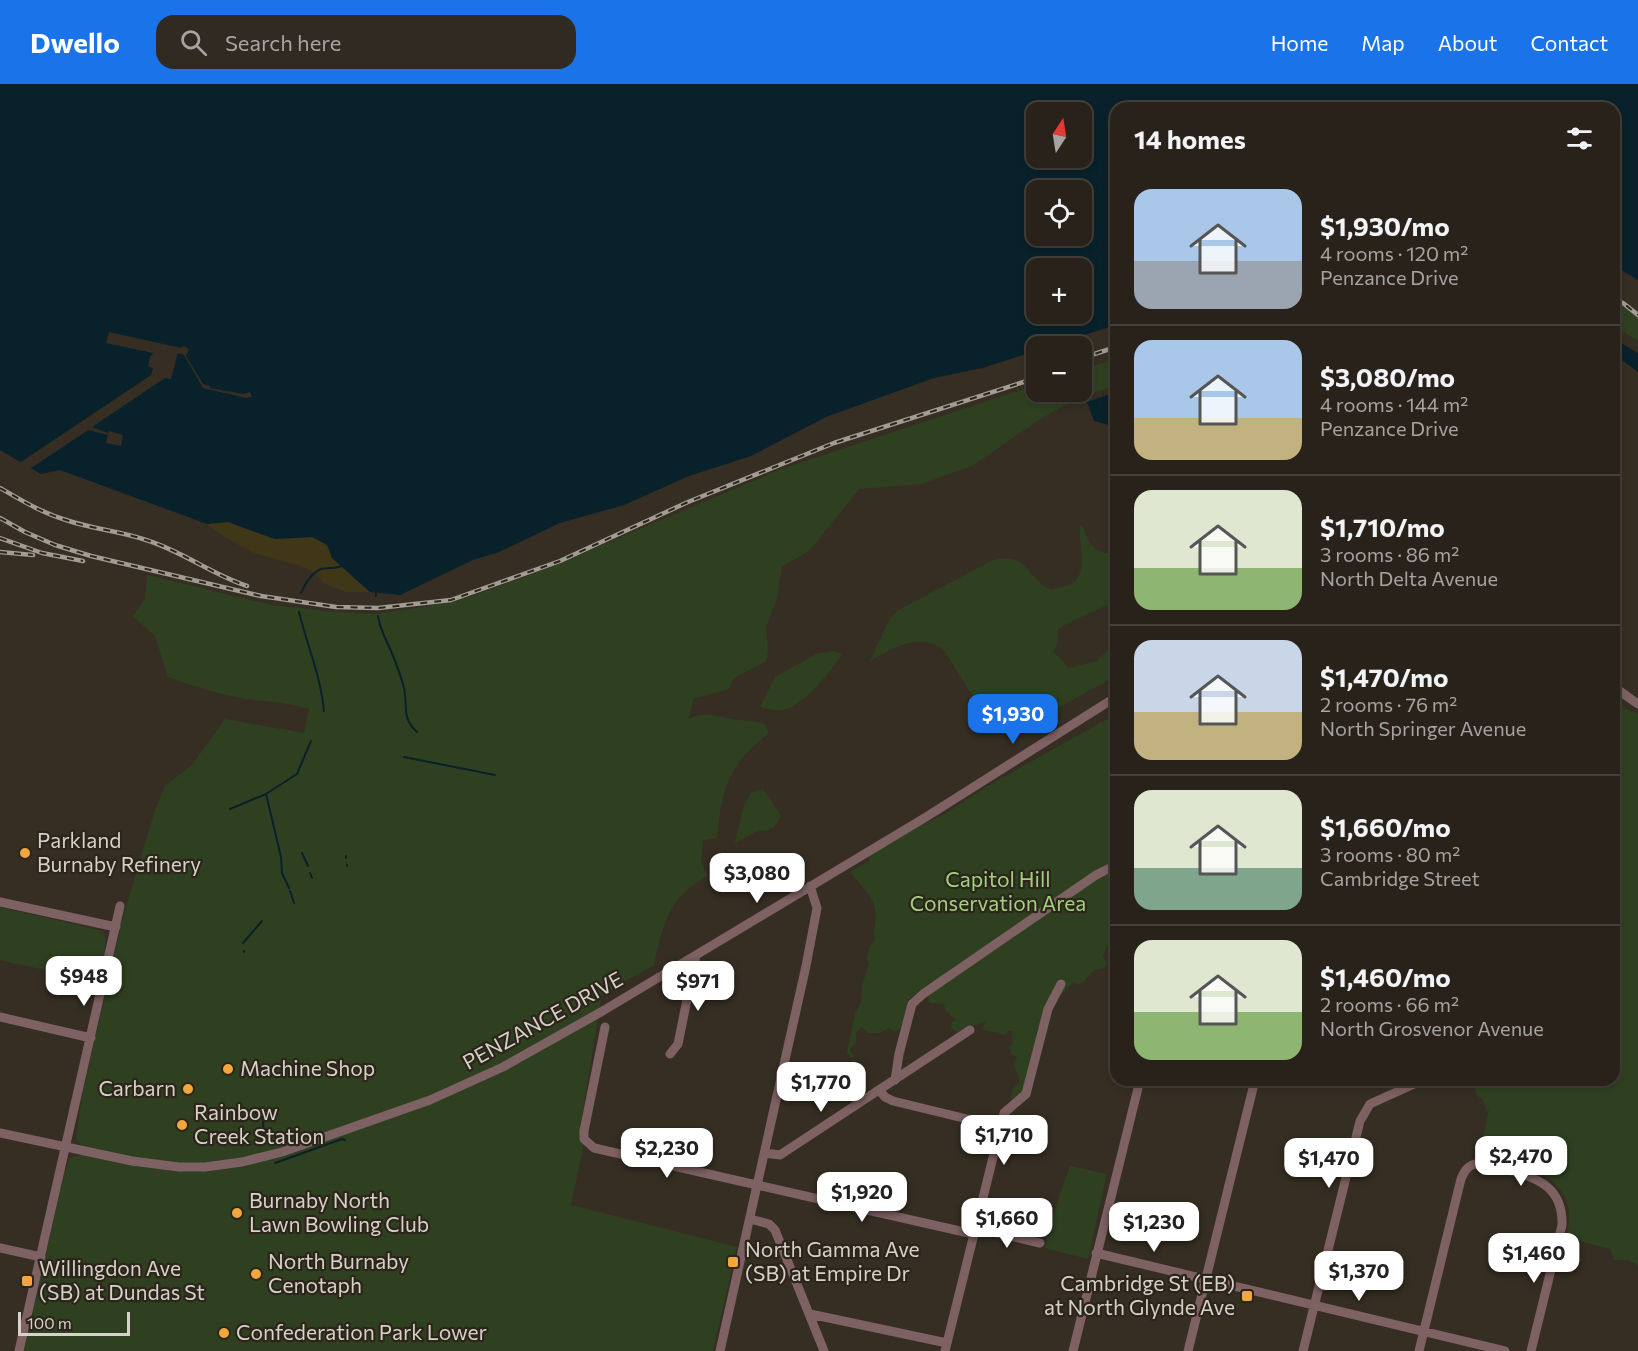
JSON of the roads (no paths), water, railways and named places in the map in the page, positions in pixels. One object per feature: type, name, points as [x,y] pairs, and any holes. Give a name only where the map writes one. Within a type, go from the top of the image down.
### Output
[{"type":"street","points":[[1620,691],[1638,704]]},
{"type":"street","name":"PENZANCE DRIVE","points":[[0,1133],[141,1162],[190,1167],[242,1162],[282,1152],[378,1120],[468,1084],[594,1016],[926,817],[1110,701]]},
{"type":"street","points":[[895,1080],[912,1004],[923,994],[1096,875],[1110,868]]},
{"type":"street","points":[[720,1351],[758,1186],[817,908],[810,886]]},
{"type":"street","points":[[0,902],[116,927]]},
{"type":"street","points":[[19,1351],[120,906]]},
{"type":"street","points":[[670,1054],[678,1044],[696,955]]},
{"type":"street","points":[[810,1314],[946,1347],[1004,1113],[1026,1094],[1048,1009],[1060,984]]},
{"type":"street","points":[[0,1017],[91,1038]]},
{"type":"street","points":[[605,1027],[584,1131],[584,1139],[588,1144],[601,1150],[973,1234],[985,1230],[1040,1243]]},
{"type":"street","points":[[765,1153],[780,1155],[970,1030]]},
{"type":"street","points":[[1073,1351],[1138,1086]]},
{"type":"street","points":[[1188,1351],[1254,1086]]},
{"type":"street","points":[[1303,1351],[1360,1121],[1370,1104],[1410,1086]]},
{"type":"street","points":[[879,1090],[893,1101],[1000,1127]]},
{"type":"street","points":[[1419,1351],[1461,1179],[1470,1165],[1483,1164],[1537,1179],[1554,1194],[1559,1205],[1562,1220],[1531,1351]]},
{"type":"street","points":[[750,1219],[769,1224],[775,1230],[824,1351]]},
{"type":"street","points":[[0,1248],[41,1257]]},
{"type":"street","points":[[1096,1253],[1505,1351]]},
{"type":"water","points":[[0,84],[1638,84],[1638,280],[1620,270],[1620,102],[1110,102],[1110,327],[1081,336],[1026,336],[1026,354],[982,368],[934,378],[826,417],[751,456],[689,476],[624,505],[560,523],[499,552],[473,560],[400,595],[370,592],[332,558],[327,545],[312,537],[275,539],[228,522],[207,524],[60,470],[41,474],[0,450]]},
{"type":"water","points":[[1620,342],[1638,353],[1638,372],[1620,358]]},
{"type":"water","points":[[1110,394],[1110,425],[1094,421],[1087,402]]},
{"type":"waterway","points":[[301,593],[317,571],[342,566]]},
{"type":"waterway","points":[[299,612],[317,673],[324,711]]},
{"type":"waterway","points":[[378,616],[403,683],[409,722],[417,732]]},
{"type":"waterway","points":[[289,888],[282,873],[281,857],[266,794],[297,774],[311,741]]},
{"type":"waterway","points":[[404,757],[495,775]]},
{"type":"waterway","points":[[230,809],[266,794]]},
{"type":"waterway","points":[[302,853],[308,866]]},
{"type":"waterway","points":[[310,873],[312,878]]},
{"type":"waterway","points":[[290,891],[294,903]]},
{"type":"waterway","points":[[243,943],[262,921]]},
{"type":"waterway","points":[[253,1111],[263,1119],[264,1141]]},
{"type":"waterway","points":[[275,1163],[342,1139],[345,1140]]},
{"type":"railway","points":[[1620,302],[1638,315]]},
{"type":"railway","points":[[1092,355],[1110,349]]},
{"type":"railway","points":[[0,518],[55,545],[91,556],[261,596],[336,607],[378,608],[451,600],[560,561],[688,502],[834,443],[1026,381]]},
{"type":"railway","points":[[0,488],[57,517],[159,545],[247,586]]},
{"type":"railway","points":[[0,538],[42,553],[83,561]]},
{"type":"railway","points":[[0,552],[33,555]]},
{"type":"place","name":"Parkland Burnaby Refinery","points":[[25,853]]},
{"type":"place","name":"Machine Shop","points":[[228,1069]]},
{"type":"place","name":"Carbarn","points":[[188,1089]]},
{"type":"place","name":"Rainbow Creek Station","points":[[182,1125]]},
{"type":"place","name":"Burnaby North Lawn Bowling Club","points":[[237,1213]]},
{"type":"place","name":"North Gamma Ave (SB) at Empire Dr","points":[[733,1262]]},
{"type":"place","name":"North Burnaby Cenotaph","points":[[256,1274]]},
{"type":"place","name":"Willingdon Ave (SB) at Dundas St","points":[[27,1281]]},
{"type":"place","name":"Cambridge St (EB) at North Glynde Ave","points":[[1247,1296]]},
{"type":"place","name":"Confederation Park Lower","points":[[224,1333]]},
{"type":"park label","name":"Capitol Hill Conservation Area","points":[[998,892]]}]
